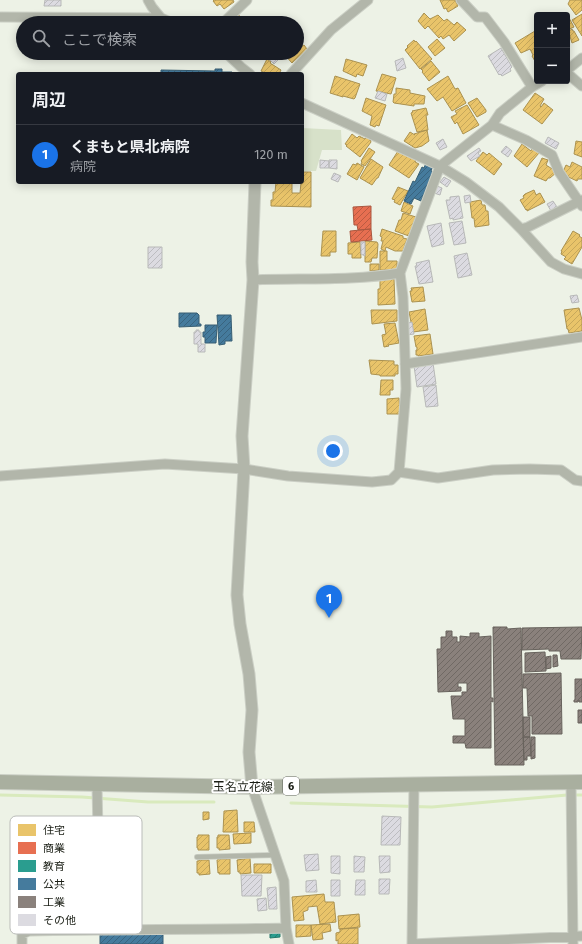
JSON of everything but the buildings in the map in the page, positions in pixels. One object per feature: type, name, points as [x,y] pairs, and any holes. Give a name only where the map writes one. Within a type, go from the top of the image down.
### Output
[{"type":"main road","name":"玉名立花線","points":[[0,782],[97,790],[576,782]]},
{"type":"street","points":[[148,0],[159,16]]},
{"type":"street","points":[[230,16],[247,0]]},
{"type":"street","points":[[304,60],[331,30],[368,0]]},
{"type":"street","points":[[461,0],[477,17],[485,17],[493,26],[532,86]]},
{"type":"street","points":[[0,17],[16,17]]},
{"type":"street","points":[[570,68],[582,58]]},
{"type":"street","points":[[233,60],[247,72]]},
{"type":"street","points":[[293,72],[304,60]]},
{"type":"street","points":[[570,76],[582,86]]},
{"type":"street","points":[[0,476],[165,464],[244,469],[288,476],[372,482],[391,480],[399,472],[406,389],[403,343],[403,297],[400,273],[440,166],[492,125],[500,113],[536,84]]},
{"type":"street","points":[[304,104],[440,166],[466,182],[499,207],[521,228],[551,262],[564,269],[582,274]]},
{"type":"street","points":[[492,125],[526,140],[552,155],[559,172],[581,203],[528,227],[521,228]]},
{"type":"street","points":[[255,184],[252,262],[253,280],[242,436],[244,469],[237,596],[240,624],[249,674],[252,710],[250,752],[252,787],[284,881],[286,928],[289,944]]},
{"type":"street","points":[[253,280],[327,279],[382,276],[400,273]]},
{"type":"street","points":[[405,364],[582,337]]},
{"type":"street","points":[[399,472],[438,478],[493,470],[560,470],[575,480],[582,481]]},
{"type":"street","points":[[414,784],[412,944],[576,939],[576,782]]},
{"type":"street","points":[[97,790],[97,816]]},
{"type":"street","points":[[142,929],[286,928]]},
{"type":"lane","points":[[197,857],[275,855]]},
{"type":"green space","points":[[304,128],[341,130],[342,150],[322,150],[316,171],[304,171]]},
{"type":"waterway","points":[[0,795],[82,797],[148,802],[214,802]]},
{"type":"waterway","points":[[291,803],[432,807],[582,795]]},
{"type":"place","name":"くまもと県北病院","points":[[329,618]]}]
